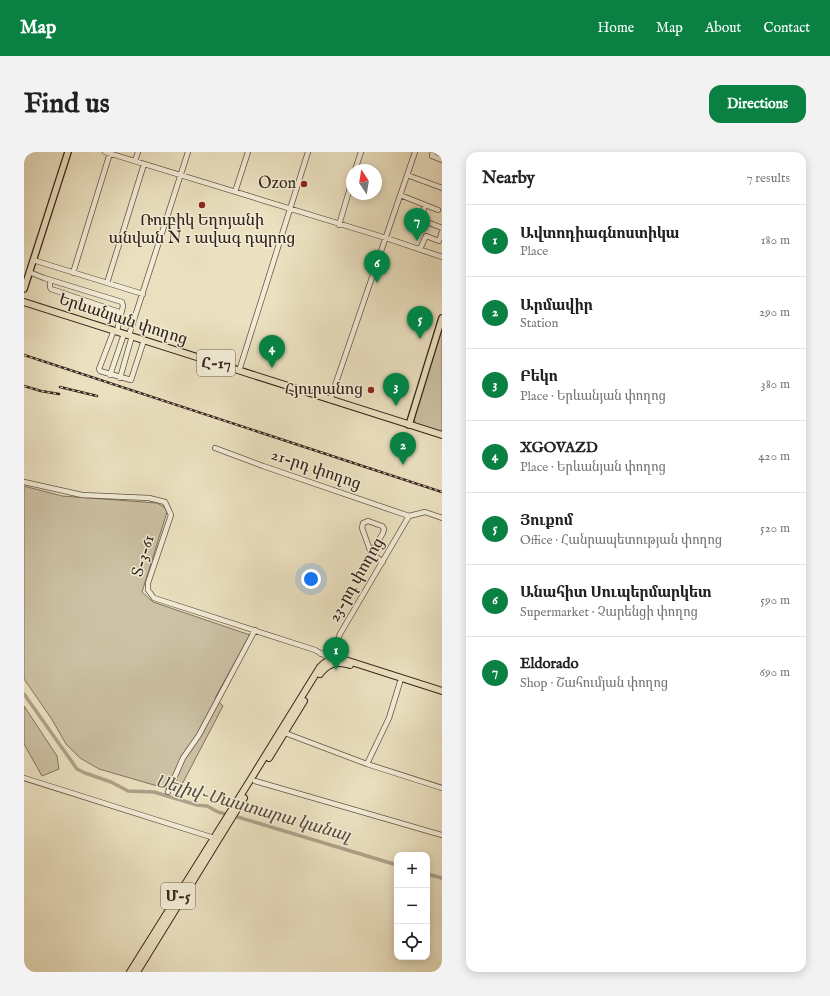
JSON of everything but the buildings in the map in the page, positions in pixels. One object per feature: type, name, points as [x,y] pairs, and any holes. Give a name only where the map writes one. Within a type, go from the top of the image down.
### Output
[{"type":"highway","name":"Երևանյան փողոց","points":[[24,302],[442,435]]},
{"type":"highway","points":[[332,661],[344,659],[442,691]]},
{"type":"highway","points":[[332,661],[442,696]]},
{"type":"highway","name":"Մ-5","points":[[137,972],[320,666],[332,661]]},
{"type":"highway","name":"Մ-5","points":[[235,809],[255,781],[323,669],[332,661]]},
{"type":"highway","name":"Մ-5","points":[[130,972],[209,851],[214,838],[228,820]]},
{"type":"main road","points":[[24,289],[68,152]]},
{"type":"main road","points":[[409,425],[442,318]]},
{"type":"street","points":[[73,272],[107,152],[290,210],[386,238],[442,257]]},
{"type":"street","points":[[135,161],[138,152]]},
{"type":"street","points":[[110,375],[129,335],[188,152]]},
{"type":"street","points":[[235,192],[248,152]]},
{"type":"street","points":[[239,371],[308,152]]},
{"type":"street","points":[[357,164],[361,152]]},
{"type":"street","points":[[330,400],[414,152]]},
{"type":"street","points":[[433,152],[432,156],[442,160]]},
{"type":"street","points":[[107,283],[144,164]]},
{"type":"street","points":[[407,174],[442,188]]},
{"type":"street","points":[[400,195],[438,210]]},
{"type":"street","points":[[339,225],[346,200]]},
{"type":"street","points":[[425,205],[421,219],[442,228]]},
{"type":"street","points":[[420,250],[426,236],[439,240],[442,232]]},
{"type":"street","points":[[33,260],[143,294]]},
{"type":"street","points":[[29,272],[123,303],[121,314],[99,369],[100,371],[131,380],[144,340]]},
{"type":"street","points":[[50,280],[51,289],[106,307],[121,314]]},
{"type":"street","points":[[120,378],[129,335]]},
{"type":"street","name":"21-րդ փողոց","points":[[215,448],[409,516]]},
{"type":"street","name":"Տ-3-61","points":[[24,482],[82,495],[149,498],[165,502],[170,515],[148,583],[148,590],[154,598],[255,630],[321,654],[332,661]]},
{"type":"street","points":[[409,516],[425,512],[442,518]]},
{"type":"street","name":"23-րդ փողոց","points":[[332,661],[340,634],[409,516]]},
{"type":"street","points":[[371,553],[384,529],[382,526],[368,521],[363,523],[362,528],[371,553],[383,562]]},
{"type":"street","points":[[168,792],[183,758],[199,736],[255,630]]},
{"type":"street","points":[[320,666],[323,658],[321,654],[326,653],[337,645],[339,653],[344,659]]},
{"type":"street","points":[[368,764],[389,718],[400,682]]},
{"type":"street","points":[[285,733],[368,764],[442,788]]},
{"type":"street","points":[[24,778],[214,838]]},
{"type":"street","points":[[255,781],[442,835]]},
{"type":"shaded area","points":[[442,323],[442,432],[416,424],[413,417]]},
{"type":"shaded area","points":[[24,486],[62,496],[157,503],[164,507],[167,512],[142,592],[153,602],[250,635],[215,698],[223,706],[178,792],[99,769],[80,758],[66,744],[51,718],[24,679]]},
{"type":"shaded area","points":[[24,706],[57,756],[59,769],[42,776],[24,744]]},
{"type":"waterway","name":"Սելիվ֊Մաստարա կանալ","points":[[24,694],[77,769],[85,773],[111,782],[128,791],[154,792],[197,805],[207,806],[218,812],[394,864]]},
{"type":"waterway","name":"Սելիվ֊Մաստարա կանալ","points":[[430,875],[442,878]]},
{"type":"railway","points":[[24,355],[442,492]]},
{"type":"railway","points":[[24,386],[59,394]]},
{"type":"railway","points":[[60,387],[97,396]]},
{"type":"place","name":"Ozon","points":[[304,184]]},
{"type":"place","name":"Ռուբիկ Եղոյանի անվան N 1 ավագ դպրոց","points":[[202,205]]},
{"type":"place","name":"Eldorado","points":[[417,241]]},
{"type":"place","name":"Անահիտ Սուպերմարկետ","points":[[377,283]]},
{"type":"place","name":"Յուքոմ","points":[[420,339]]},
{"type":"place","name":"XGOVAZD","points":[[272,368]]},
{"type":"place","name":"Հյուրանոց","points":[[371,390]]},
{"type":"place","name":"Բեկո","points":[[396,406]]},
{"type":"place","name":"Արմավիր","points":[[403,465]]},
{"type":"place","name":"Ավտոդիագնոստիկա","points":[[336,670]]}]
